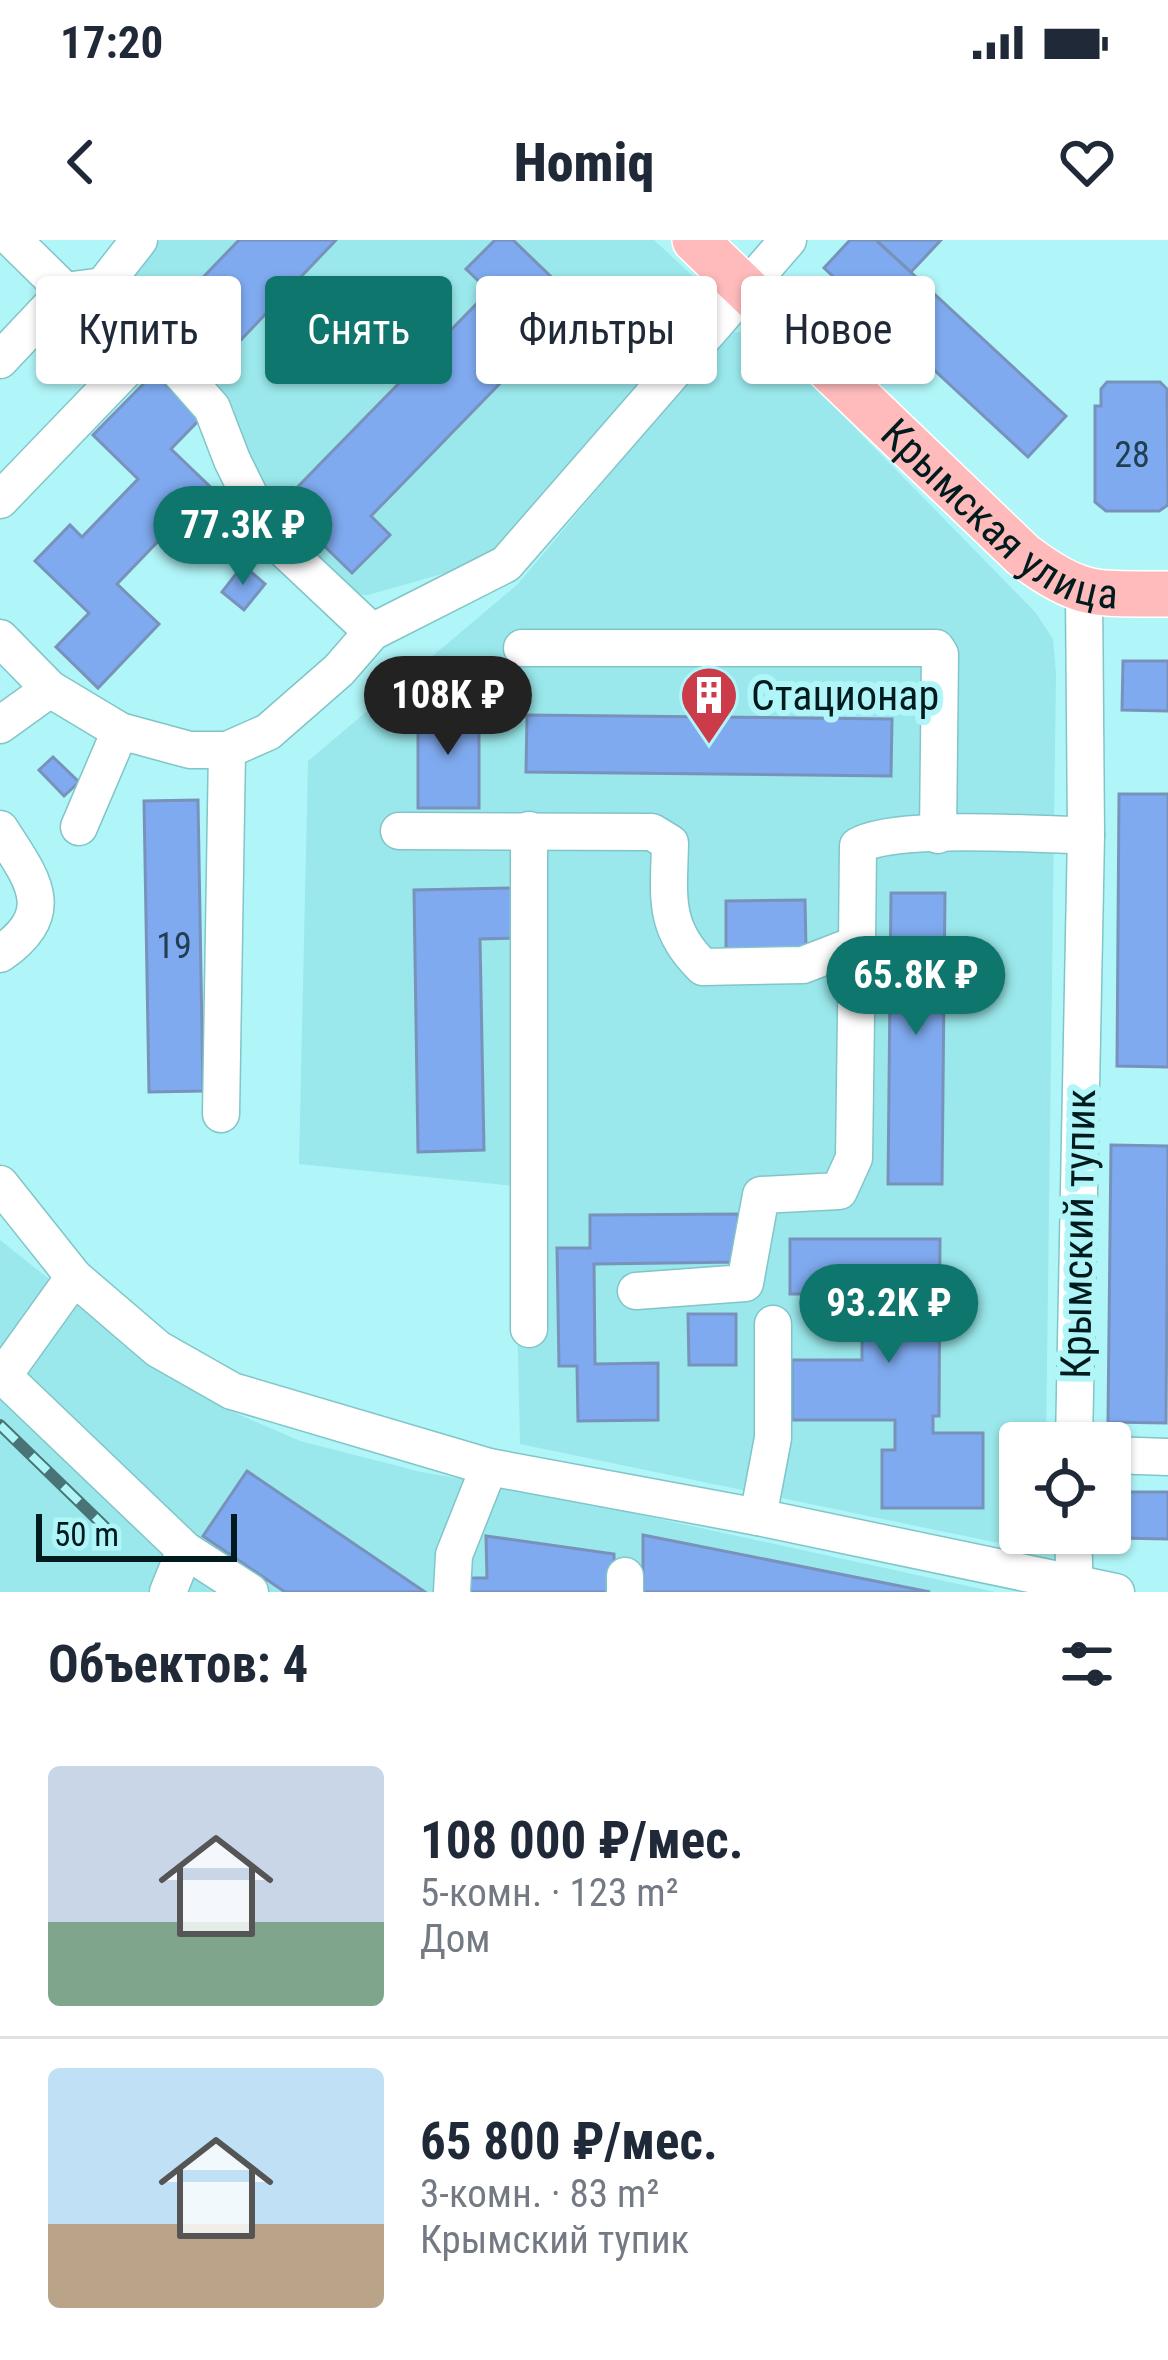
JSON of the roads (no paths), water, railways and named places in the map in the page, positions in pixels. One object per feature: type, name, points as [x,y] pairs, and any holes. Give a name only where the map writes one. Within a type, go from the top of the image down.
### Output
[{"type":"main road","name":"Крымская улица","points":[[695,240],[741,283]]},
{"type":"main road","name":"Крымская улица","points":[[846,384],[1053,579],[1084,593],[1168,594]]},
{"type":"street","points":[[13,240],[49,276]]},
{"type":"street","points":[[111,276],[139,240]]},
{"type":"street","points":[[756,276],[788,240]]},
{"type":"street","points":[[0,638],[50,689],[120,731],[190,750],[226,750],[268,732],[339,670],[372,632],[506,564],[741,294]]},
{"type":"street","points":[[0,360],[36,322]]},
{"type":"street","points":[[0,500],[112,384]]},
{"type":"street","points":[[191,384],[212,407],[269,535],[372,632]]},
{"type":"street","name":"Крымский тупик","points":[[1074,1422],[1085,835],[1084,593]]},
{"type":"street","points":[[522,648],[936,648],[940,654],[938,835]]},
{"type":"street","points":[[0,724],[50,689]]},
{"type":"street","points":[[79,827],[120,731]]},
{"type":"street","points":[[221,1114],[226,750]]},
{"type":"street","points":[[0,829],[34,883],[36,915],[22,939],[0,954]]},
{"type":"street","points":[[529,830],[529,1329]]},
{"type":"street","points":[[399,831],[652,832],[670,843],[669,905],[680,945],[703,967],[803,965],[857,944]]},
{"type":"street","points":[[635,1292],[745,1283],[761,1195],[838,1191],[854,1158],[858,846],[869,839],[938,835],[1085,835]]},
{"type":"street","points":[[0,1184],[74,1277],[158,1349],[232,1391],[489,1467],[1022,1570],[1075,1589],[1116,1592]]},
{"type":"street","points":[[74,1277],[2,1375],[185,1550],[250,1592]]},
{"type":"street","points":[[758,1517],[773,1438],[773,1324]]},
{"type":"street","points":[[1131,1456],[1168,1457]]},
{"type":"street","points":[[452,1592],[454,1555],[489,1467]]},
{"type":"street","points":[[168,1592],[185,1550]]},
{"type":"street","points":[[1074,1554],[1075,1589]]},
{"type":"railway","points":[[0,1425],[105,1527]]},
{"type":"place","name":"Стационар","points":[[709,746]]}]
